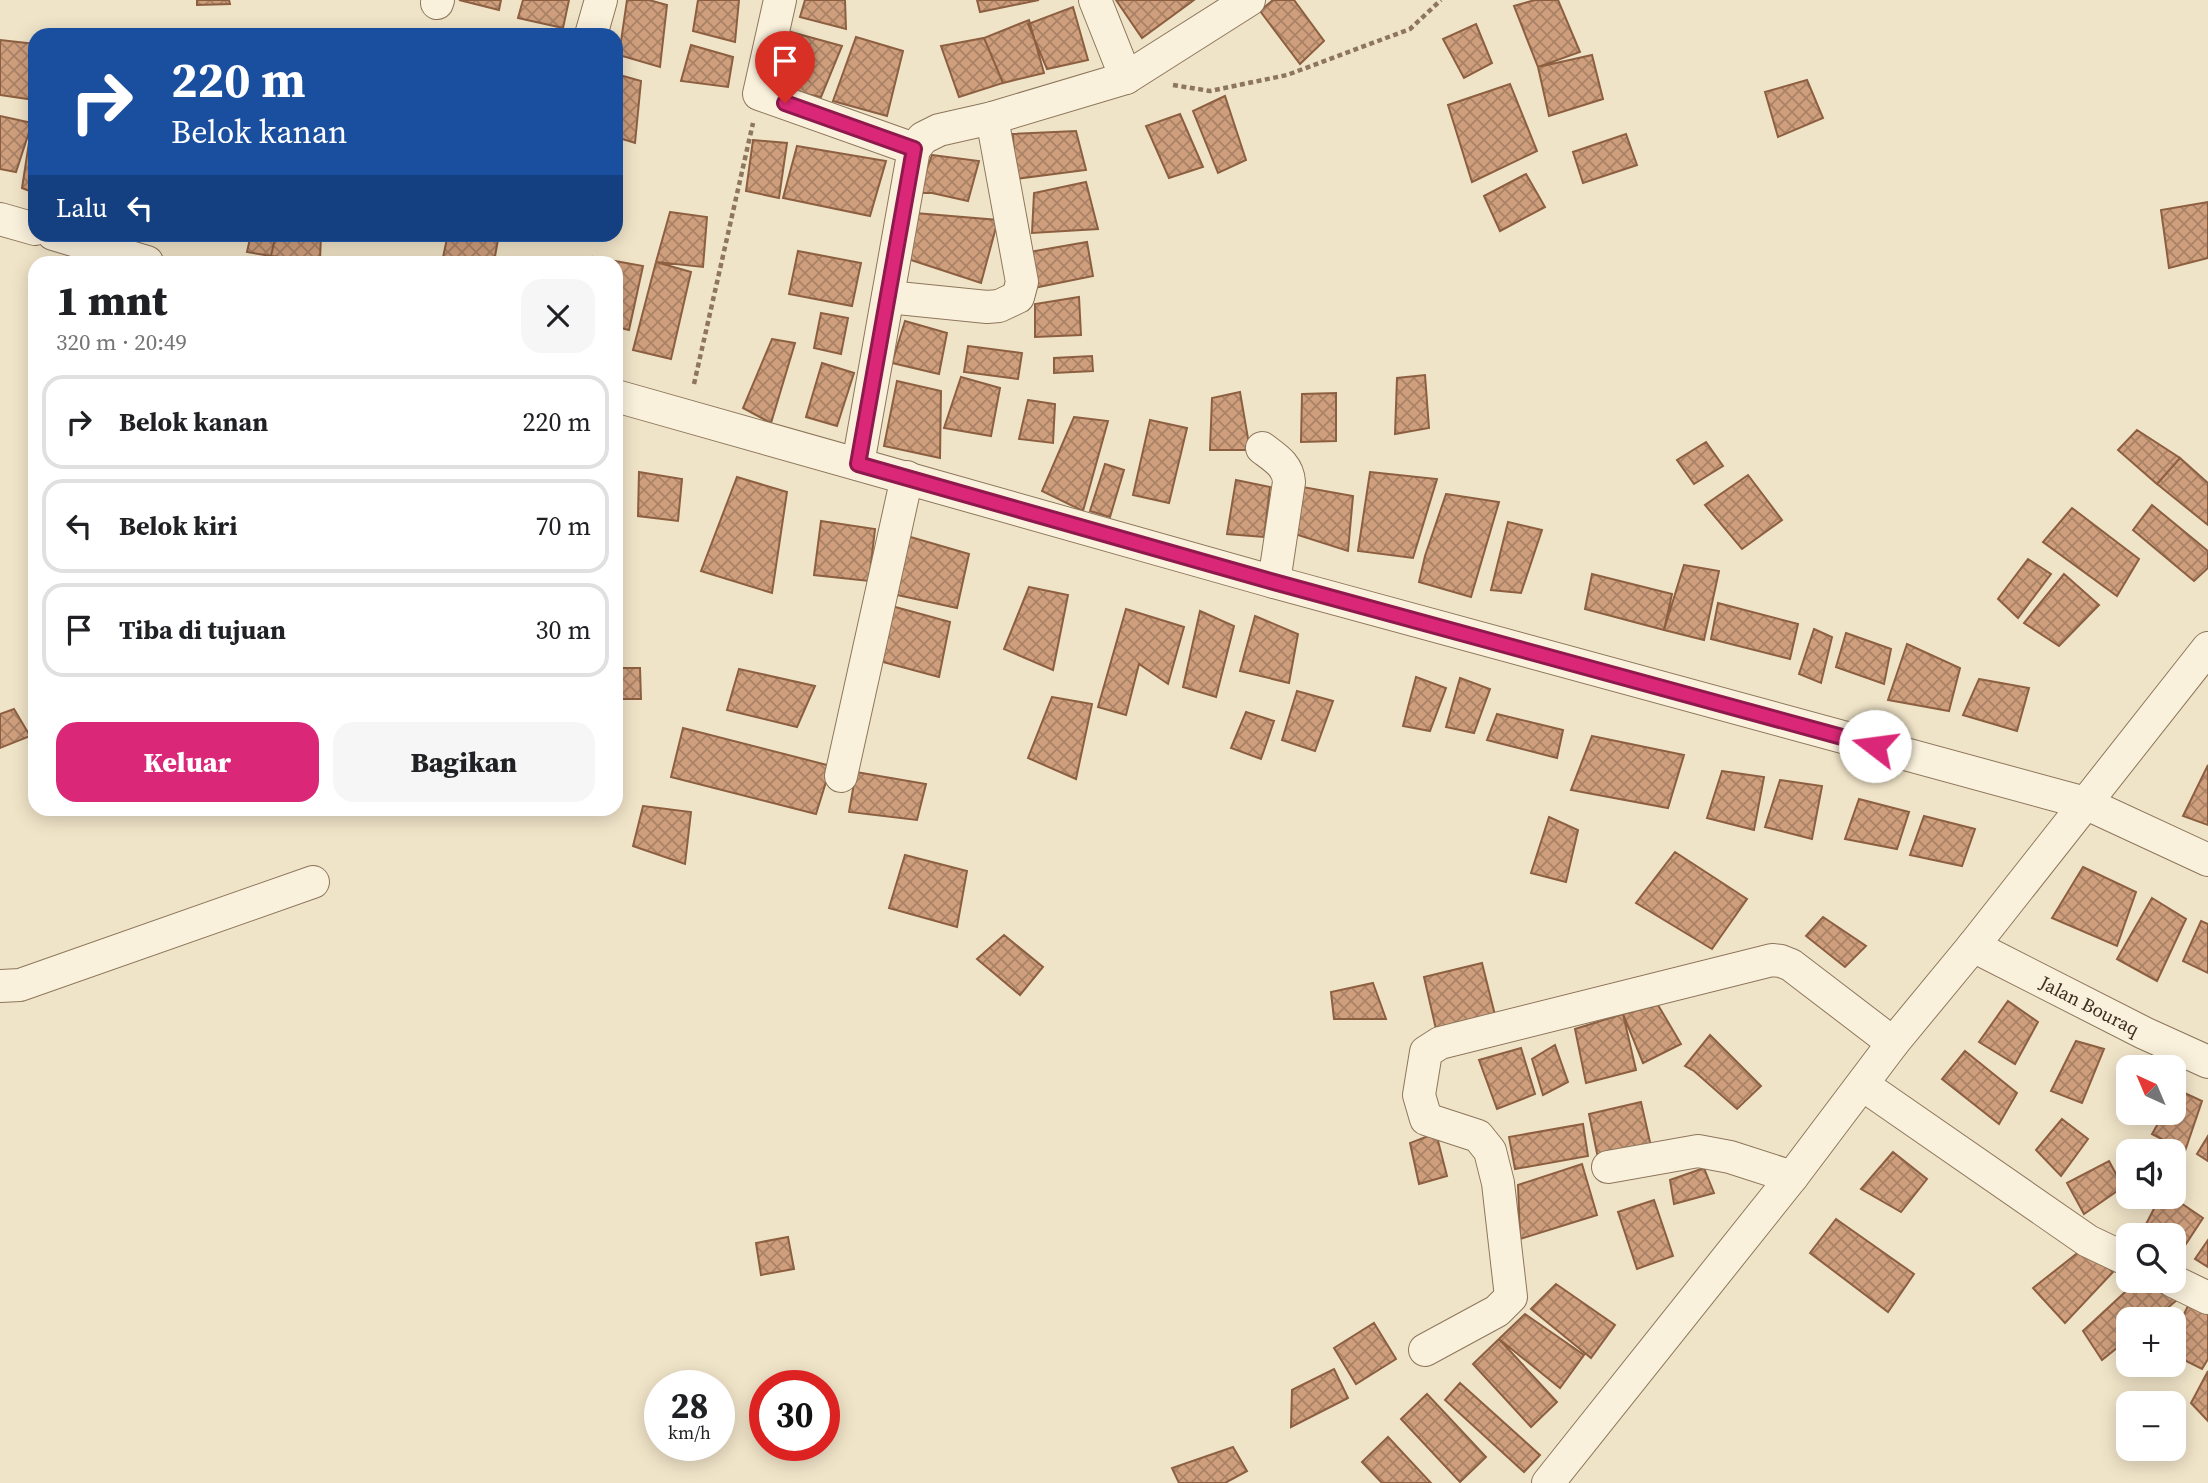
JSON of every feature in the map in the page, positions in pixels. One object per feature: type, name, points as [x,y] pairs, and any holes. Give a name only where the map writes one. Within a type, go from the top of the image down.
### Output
[{"type":"street","points":[[593,28],[601,0]]},
{"type":"street","points":[[780,0],[759,94],[914,149]]},
{"type":"street","points":[[1095,0],[1126,78]]},
{"type":"street","points":[[858,464],[914,149],[923,138],[939,130],[992,118],[1126,78],[1249,0]]},
{"type":"street","points":[[888,296],[986,307],[999,306],[1018,297],[1021,282],[992,118]]},
{"type":"street","points":[[0,219],[28,227]]},
{"type":"street","points":[[80,242],[127,256]]},
{"type":"street","points":[[623,398],[1274,582],[2085,803],[2208,860]]},
{"type":"street","points":[[1262,448],[1284,466],[1289,482],[1274,582]]},
{"type":"street","points":[[841,776],[907,477]]},
{"type":"street","points":[[1548,1483],[1792,1177],[1893,1043],[2208,648]]},
{"type":"street","points":[[0,986],[20,985],[313,882]]},
{"type":"street","name":"Jalan Bouraq","points":[[1973,946],[2208,1062]]},
{"type":"street","points":[[1425,1350],[1497,1311],[1511,1297],[1498,1183],[1490,1151],[1478,1136],[1426,1119],[1419,1095],[1426,1052],[1440,1043],[1772,961],[1791,965],[1893,1043]]},
{"type":"street","points":[[1863,1084],[2088,1241],[2116,1254]]},
{"type":"street","points":[[1608,1167],[1698,1151],[1730,1157],[1792,1177]]},
{"type":"street","points":[[2186,1287],[2208,1298]]},
{"type":"path","points":[[1126,78],[1210,91],[1287,75],[1410,29],[1441,0]]},
{"type":"path","points":[[687,416],[759,94]]},
{"type":"building","points":[[197,0],[229,0],[230,4],[197,5]]},
{"type":"building","points":[[459,0],[501,0],[499,10]]},
{"type":"building","points":[[523,0],[569,0],[563,28],[518,18]]},
{"type":"building","points":[[627,0],[649,0],[667,5],[660,67],[623,56]]},
{"type":"building","points":[[698,0],[739,0],[735,42],[693,31]]},
{"type":"building","points":[[805,0],[845,0],[846,29],[800,17]]},
{"type":"building","points":[[977,0],[1039,0],[980,12]]},
{"type":"building","points":[[1116,0],[1194,0],[1142,38]]},
{"type":"building","points":[[1273,0],[1294,0],[1324,41],[1300,64],[1260,11]]},
{"type":"building","points":[[1535,0],[1558,0],[1580,52],[1538,67],[1514,6]]},
{"type":"building","points":[[1073,7],[1088,60],[1047,69],[1028,24]]},
{"type":"building","points":[[1029,20],[1044,73],[1003,83],[984,38]]},
{"type":"building","points":[[1476,24],[1492,63],[1464,78],[1443,39]]},
{"type":"building","points":[[791,32],[842,46],[821,97],[777,88]]},
{"type":"building","points":[[856,37],[903,51],[887,116],[833,101]]},
{"type":"building","points":[[984,38],[1003,83],[959,97],[941,46]]},
{"type":"building","points":[[0,40],[28,43],[28,99],[0,95]]},
{"type":"building","points":[[691,45],[733,57],[728,87],[681,81]]},
{"type":"building","points":[[1592,55],[1603,99],[1549,116],[1538,67]]},
{"type":"building","points":[[623,76],[641,81],[635,143],[623,139]]},
{"type":"building","points":[[1807,80],[1823,118],[1778,137],[1765,92]]},
{"type":"building","points":[[1510,84],[1537,151],[1472,182],[1448,105]]},
{"type":"building","points":[[1225,96],[1246,160],[1218,173],[1193,111]]},
{"type":"building","points":[[1180,114],[1203,167],[1169,178],[1146,126]]},
{"type":"building","points":[[0,116],[28,122],[28,135],[16,172],[0,169]]},
{"type":"building","points":[[1076,131],[1086,170],[1015,179],[1013,134]]},
{"type":"building","points":[[1626,134],[1637,165],[1583,183],[1573,152]]},
{"type":"building","points":[[753,140],[787,143],[779,198],[746,191]]},
{"type":"building","points":[[797,146],[886,161],[870,216],[783,198]]},
{"type":"building","points":[[28,149],[28,190],[22,188]]},
{"type":"building","points":[[932,155],[979,161],[968,201],[932,193],[918,193]]},
{"type":"building","points":[[1526,174],[1545,207],[1500,231],[1484,196]]},
{"type":"building","points":[[1086,182],[1098,229],[1032,233],[1034,193]]},
{"type":"building","points":[[2208,202],[2208,258],[2169,268],[2161,210]]},
{"type":"building","points":[[670,212],[707,217],[703,267],[656,262]]},
{"type":"building","points":[[915,213],[998,220],[981,283],[902,257]]},
{"type":"building","points":[[249,242],[274,242],[271,256],[247,252]]},
{"type":"building","points":[[274,242],[321,242],[320,256],[271,256]]},
{"type":"building","points":[[446,242],[498,242],[495,256],[443,256]]},
{"type":"building","points":[[1087,242],[1093,276],[1029,289],[1029,252]]},
{"type":"building","points":[[798,251],[861,263],[852,306],[789,294]]},
{"type":"building","points":[[623,262],[643,266],[629,330],[623,329]]},
{"type":"building","points":[[656,262],[691,272],[671,359],[633,350]]},
{"type":"building","points":[[1079,297],[1081,335],[1035,337],[1035,304]]},
{"type":"building","points":[[821,313],[848,318],[841,354],[814,348]]},
{"type":"building","points":[[905,321],[947,333],[939,374],[892,363]]},
{"type":"building","points":[[772,339],[795,343],[771,423],[743,408]]},
{"type":"building","points":[[968,346],[1022,353],[1018,379],[964,372]]},
{"type":"building","points":[[1092,356],[1093,371],[1054,373],[1054,358]]},
{"type":"building","points":[[822,363],[854,373],[837,426],[806,417]]},
{"type":"building","points":[[1425,375],[1429,428],[1395,434],[1397,378]]},
{"type":"building","points":[[961,377],[1000,388],[991,436],[944,428]]},
{"type":"building","points":[[897,381],[941,391],[940,458],[884,446]]},
{"type":"building","points":[[1240,392],[1250,450],[1210,450],[1212,398]]},
{"type":"building","points":[[1336,393],[1336,441],[1301,442],[1302,394]]},
{"type":"building","points":[[1028,400],[1055,404],[1053,443],[1019,439]]},
{"type":"building","points":[[1074,417],[1108,421],[1083,511],[1042,491]]},
{"type":"building","points":[[1150,420],[1187,428],[1169,503],[1133,495]]},
{"type":"building","points":[[2137,430],[2180,458],[2157,484],[2118,450]]},
{"type":"building","points":[[1706,442],[1723,466],[1694,484],[1677,460]]},
{"type":"building","points":[[2180,458],[2208,483],[2208,525],[2157,484]]},
{"type":"building","points":[[1105,464],[1124,470],[1110,517],[1090,511]]},
{"type":"building","points":[[639,472],[682,479],[678,521],[638,516]]},
{"type":"building","points":[[1370,472],[1437,479],[1413,558],[1358,551]]},
{"type":"building","points":[[1748,475],[1782,520],[1742,549],[1705,505]]},
{"type":"building","points":[[737,477],[787,492],[772,593],[701,571]]},
{"type":"building","points":[[1236,480],[1270,487],[1264,537],[1227,534]]},
{"type":"building","points":[[1297,486],[1353,496],[1348,551],[1295,534]]},
{"type":"building","points":[[1446,494],[1499,502],[1471,597],[1419,582]]},
{"type":"building","points":[[2152,505],[2208,551],[2208,568],[2194,581],[2133,530]]},
{"type":"building","points":[[2072,508],[2139,559],[2117,596],[2043,542]]},
{"type":"building","points":[[821,521],[875,529],[869,581],[814,575]]},
{"type":"building","points":[[1508,522],[1542,530],[1521,593],[1491,590]]},
{"type":"building","points":[[907,536],[969,554],[957,608],[888,593]]},
{"type":"building","points":[[2028,559],[2051,574],[2018,618],[1998,599]]},
{"type":"building","points":[[1684,565],[1719,571],[1704,640],[1664,630]]},
{"type":"building","points":[[1592,574],[1672,594],[1664,630],[1585,609]]},
{"type":"building","points":[[2064,574],[2099,605],[2059,646],[2024,623]]},
{"type":"building","points":[[1029,587],[1068,595],[1053,670],[1004,649]]},
{"type":"building","points":[[1718,603],[1798,624],[1790,659],[1711,639]]},
{"type":"building","points":[[888,605],[950,622],[939,677],[872,659]]},
{"type":"building","points":[[1126,609],[1184,627],[1168,684],[1139,664],[1126,715],[1098,707]]},
{"type":"building","points":[[1200,611],[1234,626],[1216,697],[1183,687]]},
{"type":"building","points":[[1255,616],[1298,634],[1289,683],[1240,671]]},
{"type":"building","points":[[1814,629],[1832,637],[1821,683],[1799,674]]},
{"type":"building","points":[[1846,633],[1891,649],[1884,684],[1836,667]]},
{"type":"building","points":[[1907,644],[1960,668],[1949,711],[1888,700]]},
{"type":"building","points":[[623,668],[640,668],[641,699],[623,699]]},
{"type":"building","points":[[739,669],[815,686],[797,727],[727,710]]},
{"type":"building","points":[[1416,677],[1446,688],[1430,731],[1403,726]]},
{"type":"building","points":[[1460,678],[1490,689],[1474,733],[1446,727]]},
{"type":"building","points":[[1979,679],[2029,688],[2017,731],[1963,715]]},
{"type":"building","points":[[1297,691],[1333,701],[1315,751],[1282,740]]},
{"type":"building","points":[[1052,697],[1092,704],[1076,779],[1028,758]]},
{"type":"building","points":[[14,709],[28,737],[0,748],[0,714]]},
{"type":"building","points":[[1246,712],[1274,721],[1261,759],[1231,748]]},
{"type":"building","points":[[1497,714],[1563,730],[1557,758],[1487,740]]},
{"type":"building","points":[[683,728],[831,766],[816,814],[671,777]]},
{"type":"building","points":[[1592,736],[1684,755],[1668,808],[1571,790]]},
{"type":"building","points":[[2208,765],[2208,825],[2183,816]]},
{"type":"building","points":[[1722,771],[1764,777],[1754,830],[1707,818]]},
{"type":"building","points":[[856,772],[926,784],[917,820],[849,812]]},
{"type":"building","points":[[1780,780],[1822,786],[1812,839],[1765,827]]},
{"type":"building","points":[[1859,799],[1909,812],[1897,849],[1845,839]]},
{"type":"building","points":[[643,806],[691,812],[685,864],[633,846]]},
{"type":"building","points":[[1924,816],[1975,829],[1962,866],[1910,855]]},
{"type":"building","points":[[1549,817],[1578,830],[1566,882],[1531,873]]},
{"type":"building","points":[[1675,852],[1747,899],[1712,949],[1636,903]]},
{"type":"building","points":[[905,855],[967,871],[957,927],[889,908]]},
{"type":"building","points":[[2083,867],[2136,892],[2117,946],[2052,918]]},
{"type":"building","points":[[2152,898],[2186,919],[2157,981],[2117,959]]},
{"type":"building","points":[[1823,917],[1866,946],[1845,967],[1806,936]]},
{"type":"building","points":[[2201,921],[2208,924],[2208,973],[2183,961]]},
{"type":"building","points":[[1004,935],[1043,967],[1020,995],[977,959]]},
{"type":"building","points":[[1482,963],[1495,1015],[1436,1029],[1424,977]]},
{"type":"building","points":[[1373,983],[1386,1019],[1334,1019],[1331,992]]},
{"type":"building","points":[[2008,1001],[2038,1022],[2015,1064],[1979,1042]]},
{"type":"building","points":[[1658,1005],[1681,1044],[1643,1063],[1623,1014]]},
{"type":"building","points":[[1623,1014],[1636,1070],[1586,1083],[1575,1029]]},
{"type":"building","points":[[1710,1035],[1761,1086],[1737,1109],[1685,1066]]},
{"type":"building","points":[[2076,1041],[2104,1049],[2082,1103],[2051,1091]]},
{"type":"building","points":[[1555,1045],[1568,1082],[1543,1095],[1532,1059]]},
{"type":"building","points":[[1521,1048],[1535,1094],[1497,1109],[1479,1060]]},
{"type":"building","points":[[1965,1051],[2017,1093],[1999,1124],[1942,1079]]},
{"type":"building","points":[[2186,1094],[2202,1101],[2186,1148],[2186,1139],[2162,1139],[2152,1134],[2157,1125],[2186,1125]]},
{"type":"building","points":[[1641,1102],[1652,1151],[1599,1163],[1589,1114]]},
{"type":"building","points":[[2062,1119],[2088,1139],[2061,1176],[2036,1150]]},
{"type":"building","points":[[1583,1124],[1588,1156],[1515,1169],[1509,1137]]},
{"type":"building","points":[[1436,1133],[1447,1176],[1419,1184],[1410,1143]]},
{"type":"building","points":[[2208,1136],[2208,1161],[2197,1154]]},
{"type":"building","points":[[1893,1152],[1927,1179],[1901,1212],[1861,1189]]},
{"type":"building","points":[[2109,1161],[2116,1174],[2116,1192],[2084,1214],[2067,1183]]},
{"type":"building","points":[[1582,1164],[1597,1215],[1520,1239],[1518,1185]]},
{"type":"building","points":[[1704,1168],[1714,1193],[1674,1204],[1670,1180]]},
{"type":"building","points":[[1654,1200],[1673,1256],[1637,1269],[1618,1212]]},
{"type":"building","points":[[2186,1206],[2203,1218],[2186,1244],[2186,1223],[2147,1223],[2154,1209],[2186,1209]]},
{"type":"building","points":[[1836,1219],[1914,1274],[1888,1312],[1810,1253]]},
{"type":"building","points":[[788,1237],[794,1269],[761,1275],[756,1243]]},
{"type":"building","points":[[2208,1240],[2208,1267],[2195,1259]]},
{"type":"building","points":[[2089,1244],[2113,1272],[2065,1323],[2033,1288]]},
{"type":"building","points":[[1556,1284],[1615,1325],[1591,1358],[1531,1309]]},
{"type":"building","points":[[2124,1293],[2170,1293],[2177,1300],[2169,1307],[2116,1307],[2116,1349],[2102,1360],[2083,1331]]},
{"type":"building","points":[[2190,1302],[2208,1312],[2208,1359],[2202,1369],[2186,1361],[2186,1310]]},
{"type":"building","points":[[1525,1314],[1584,1355],[1560,1388],[1499,1339]]},
{"type":"building","points":[[1374,1323],[1396,1359],[1356,1384],[1334,1348]]},
{"type":"building","points":[[1499,1339],[1557,1402],[1531,1427],[1473,1364]]},
{"type":"building","points":[[1334,1369],[1348,1398],[1291,1427],[1292,1390]]},
{"type":"building","points":[[2208,1371],[2208,1421],[2191,1403]]},
{"type":"building","points":[[1460,1383],[1540,1455],[1524,1472],[1445,1400]]},
{"type":"building","points":[[1427,1394],[1486,1457],[1460,1482],[1401,1419]]},
{"type":"building","points":[[1388,1437],[1431,1483],[1382,1483],[1362,1462]]},
{"type":"building","points":[[1233,1447],[1247,1471],[1225,1483],[1179,1483],[1172,1468]]},
{"type":"route","points":[[785,103],[914,149],[858,464],[1274,582],[1875,746]]}]
